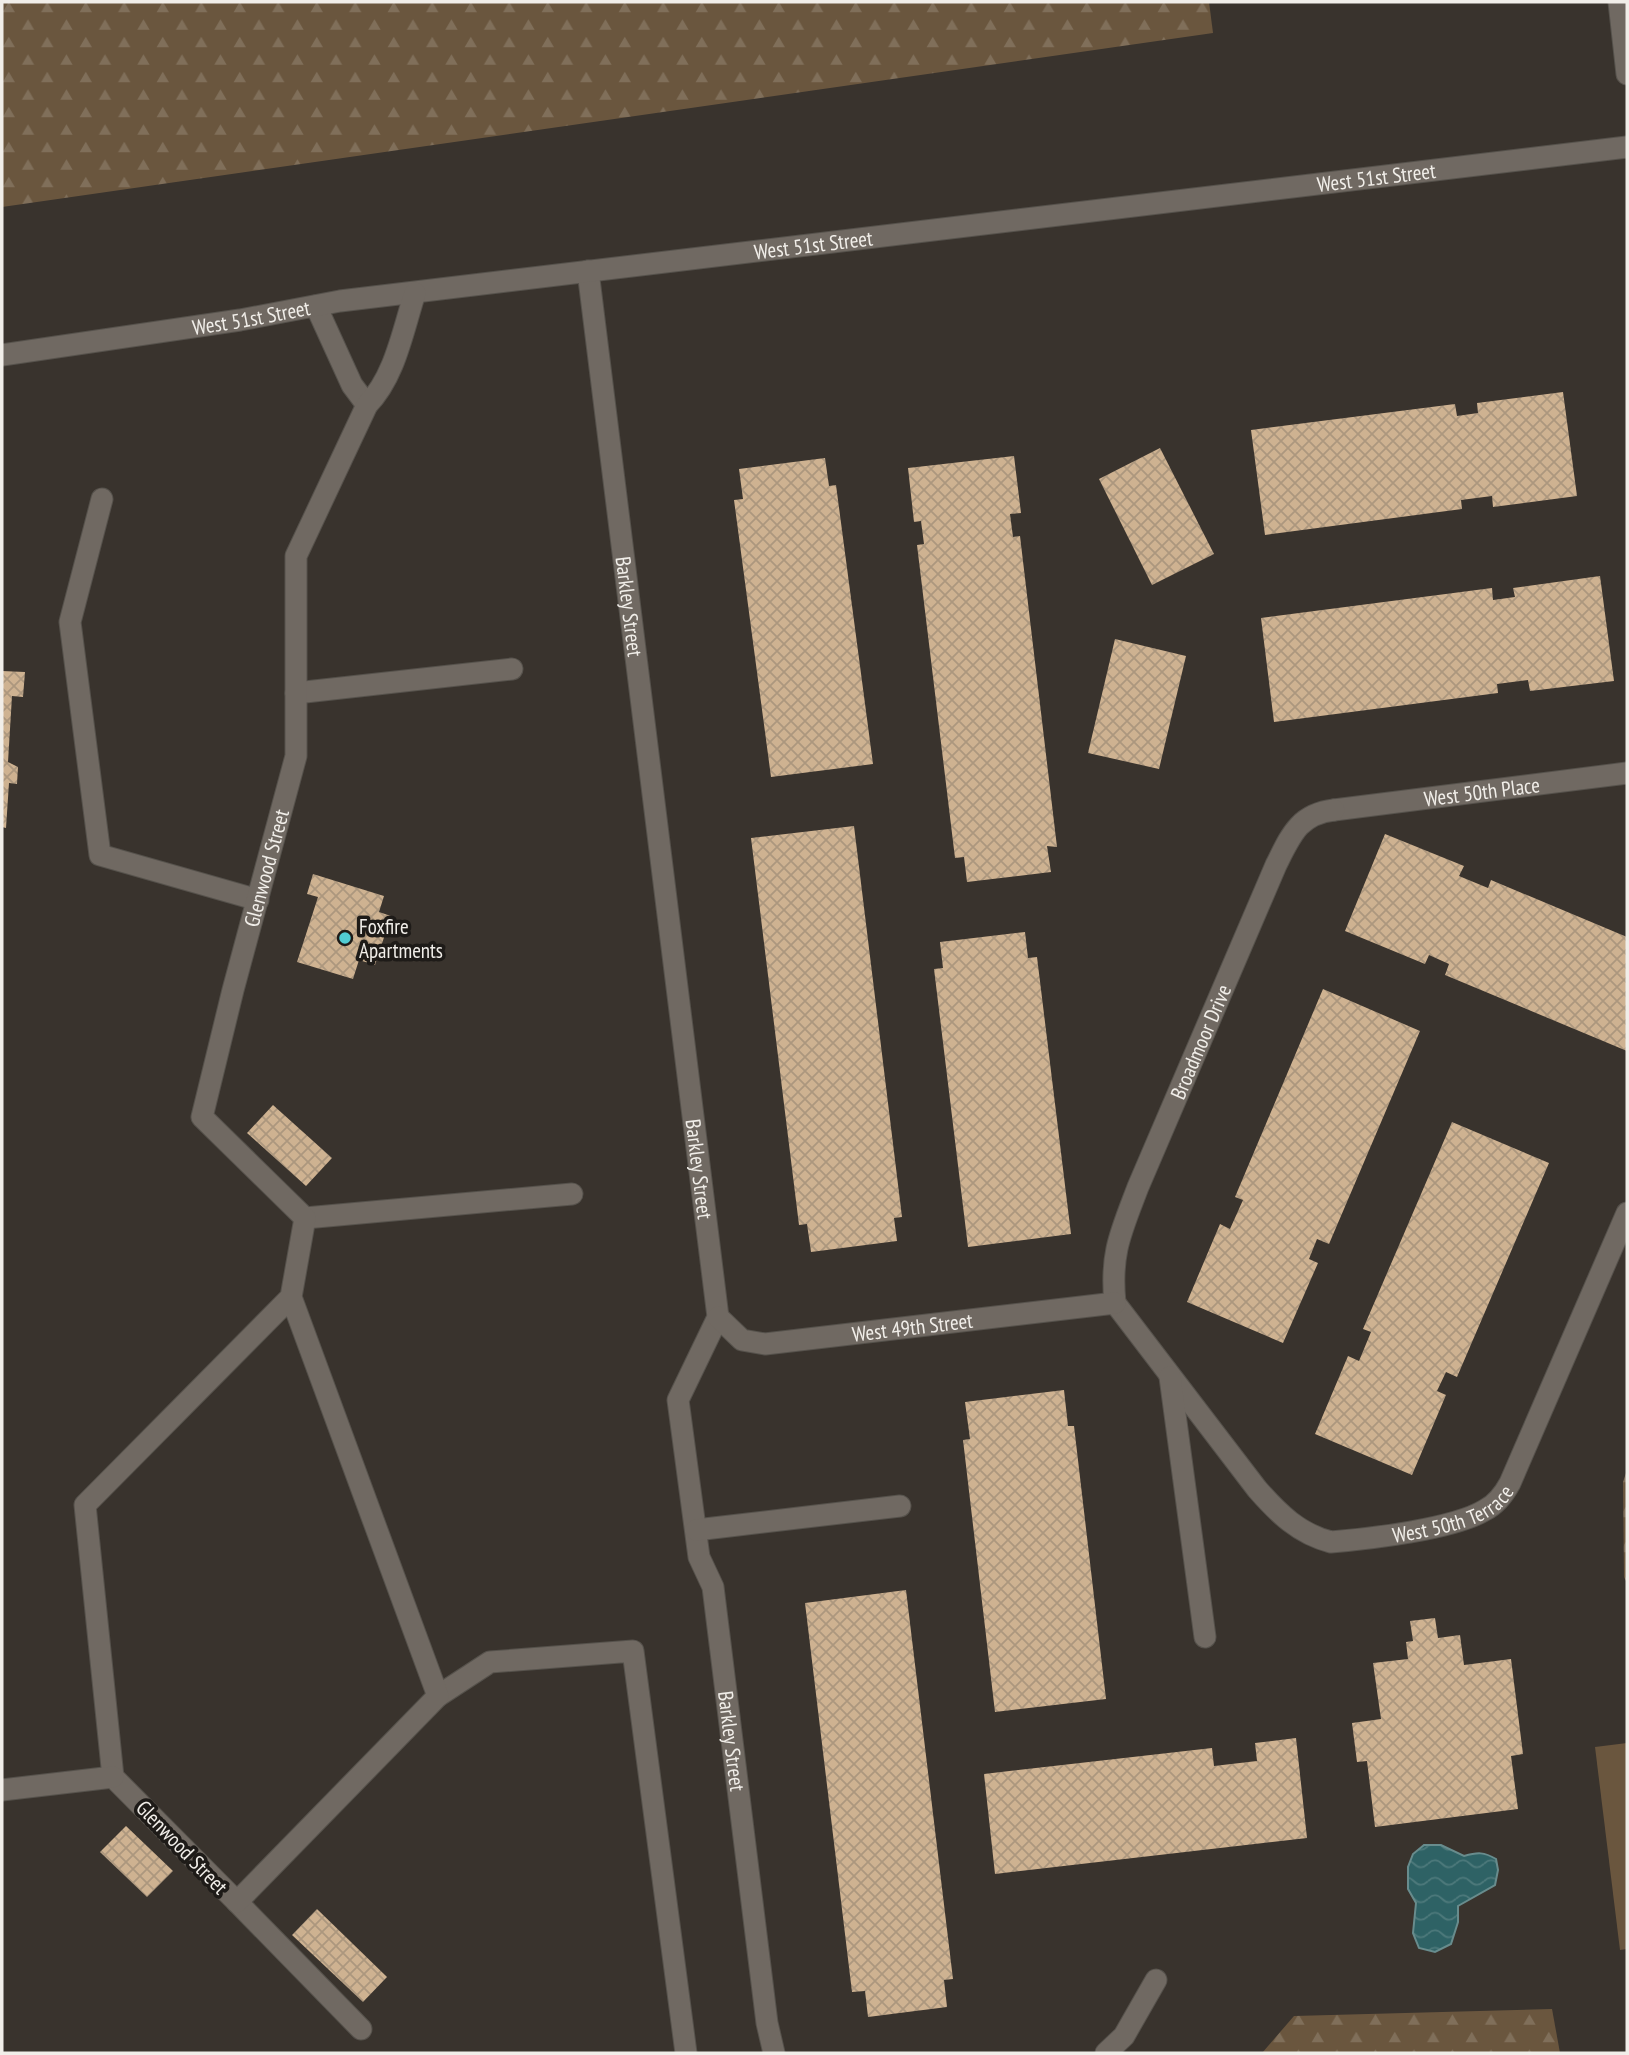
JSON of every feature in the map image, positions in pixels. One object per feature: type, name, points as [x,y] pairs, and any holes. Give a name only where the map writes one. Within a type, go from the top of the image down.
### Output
[{"type":"street","points":[[1619,2],[1627,71]]},
{"type":"street","name":"West 51st Street","points":[[2,355],[415,293],[1627,147]]},
{"type":"street","name":"Barkley Street","points":[[589,271],[718,1317],[678,1400],[699,1557],[713,1587],[767,2023],[774,2053]]},
{"type":"street","name":"Glenwood Street","points":[[305,1218],[202,1117],[296,756],[296,556],[367,405],[386,379],[415,293]]},
{"type":"street","points":[[316,306],[352,385],[367,405]]},
{"type":"street","points":[[102,499],[70,622],[100,855],[258,900]]},
{"type":"street","points":[[296,693],[512,668]]},
{"type":"street","name":"West 50th Place","points":[[1334,810],[1627,773]]},
{"type":"street","name":"Broadmoor Drive","points":[[1115,1303],[1113,1266],[1118,1239],[1276,865],[1293,833],[1309,816],[1334,810]]},
{"type":"street","points":[[438,1696],[291,1297],[305,1218],[572,1194]]},
{"type":"street","name":"West 50th Terrace","points":[[1115,1303],[1272,1506],[1301,1531],[1331,1542],[1442,1525],[1471,1517],[1497,1502],[1510,1483],[1627,1213]]},
{"type":"street","points":[[2,1790],[113,1777],[85,1505],[291,1297]]},
{"type":"street","name":"West 49th Street","points":[[718,1317],[737,1337],[765,1344],[1115,1303]]},
{"type":"street","points":[[1169,1375],[1205,1637]]},
{"type":"street","points":[[696,1530],[900,1506]]},
{"type":"street","name":"Glenwood Street","points":[[113,1777],[237,1902],[438,1696],[490,1661],[633,1651],[686,2053]]},
{"type":"street","points":[[237,1902],[361,2029]]},
{"type":"street","points":[[1106,2053],[1124,2036],[1156,1980]]},
{"type":"green space","points":[[2,2],[1209,2],[1213,33],[2,207]]},
{"type":"green space","points":[[1627,1470],[1627,1583],[1624,1577],[1623,1482]]},
{"type":"green space","points":[[1627,1743],[1627,1949],[1620,1950],[1595,1747]]},
{"type":"green space","points":[[1552,2009],[1560,2053],[1262,2053],[1294,2016]]},
{"type":"water","points":[[1424,1845],[1441,1845],[1464,1856],[1477,1853],[1488,1855],[1496,1859],[1498,1870],[1495,1885],[1458,1906],[1458,1922],[1451,1944],[1435,1952],[1419,1948],[1413,1933],[1416,1903],[1408,1889],[1408,1867],[1413,1854]]},
{"type":"building","points":[[1563,392],[1577,496],[1493,507],[1492,496],[1461,500],[1462,509],[1265,535],[1251,430],[1455,404],[1457,416],[1478,413],[1477,403]]},
{"type":"building","points":[[1160,448],[1214,554],[1152,585],[1099,479]]},
{"type":"building","points":[[1014,456],[1021,513],[1010,514],[1013,537],[1020,536],[1057,847],[1047,846],[1051,872],[967,882],[964,857],[955,858],[917,545],[924,544],[921,521],[914,522],[908,468]]},
{"type":"building","points":[[825,458],[829,486],[836,485],[873,764],[771,777],[734,500],[743,499],[739,469]]},
{"type":"building","points":[[1600,576],[1614,681],[1530,691],[1528,680],[1497,684],[1498,693],[1274,722],[1261,618],[1492,588],[1493,600],[1515,597],[1513,588]]},
{"type":"building","points":[[1115,639],[1186,656],[1159,769],[1088,753]]},
{"type":"building","points":[[2,671],[25,672],[23,697],[12,696],[8,762],[18,767],[17,784],[9,783],[6,828],[2,827]]},
{"type":"building","points":[[854,826],[902,1217],[894,1218],[897,1241],[811,1252],[807,1224],[799,1225],[751,838]]},
{"type":"building","points":[[1385,834],[1464,866],[1459,876],[1488,888],[1491,880],[1627,937],[1627,1051],[1445,975],[1449,964],[1429,955],[1425,964],[1345,931]]},
{"type":"building","name":"Foxfire Apartments","points":[[313,874],[384,896],[379,912],[391,916],[375,965],[359,960],[353,979],[297,962],[318,897],[307,894]]},
{"type":"building","points":[[1025,932],[1028,958],[1037,957],[1071,1234],[968,1247],[934,969],[943,968],[940,942]]},
{"type":"building","points":[[1323,989],[1420,1031],[1329,1244],[1317,1239],[1309,1259],[1318,1263],[1283,1343],[1187,1302],[1220,1224],[1230,1229],[1243,1200],[1235,1197]]},
{"type":"building","points":[[273,1105],[332,1158],[306,1186],[247,1133]]},
{"type":"building","points":[[1452,1122],[1549,1163],[1457,1377],[1446,1372],[1437,1391],[1446,1395],[1412,1475],[1315,1434],[1348,1356],[1359,1361],[1371,1332],[1363,1329]]},
{"type":"building","points":[[1064,1390],[1068,1426],[1074,1426],[1106,1699],[995,1712],[963,1440],[970,1439],[965,1402]]},
{"type":"building","points":[[906,1590],[953,1979],[944,1980],[947,2007],[868,2017],[865,1991],[852,1992],[805,1603]]},
{"type":"building","points":[[1435,1618],[1438,1638],[1460,1635],[1464,1665],[1511,1659],[1523,1754],[1511,1756],[1518,1809],[1375,1827],[1367,1761],[1357,1762],[1352,1723],[1381,1719],[1373,1663],[1408,1659],[1406,1642],[1413,1641],[1410,1621]]},
{"type":"building","points":[[1296,1738],[1307,1838],[995,1874],[984,1774],[1212,1748],[1214,1766],[1257,1761],[1255,1743]]},
{"type":"building","points":[[126,1826],[173,1871],[147,1897],[100,1852]]},
{"type":"building","points":[[317,1909],[387,1977],[363,2002],[292,1935]]},
{"type":"place","name":"Foxfire Apartments","points":[[345,938]]}]
